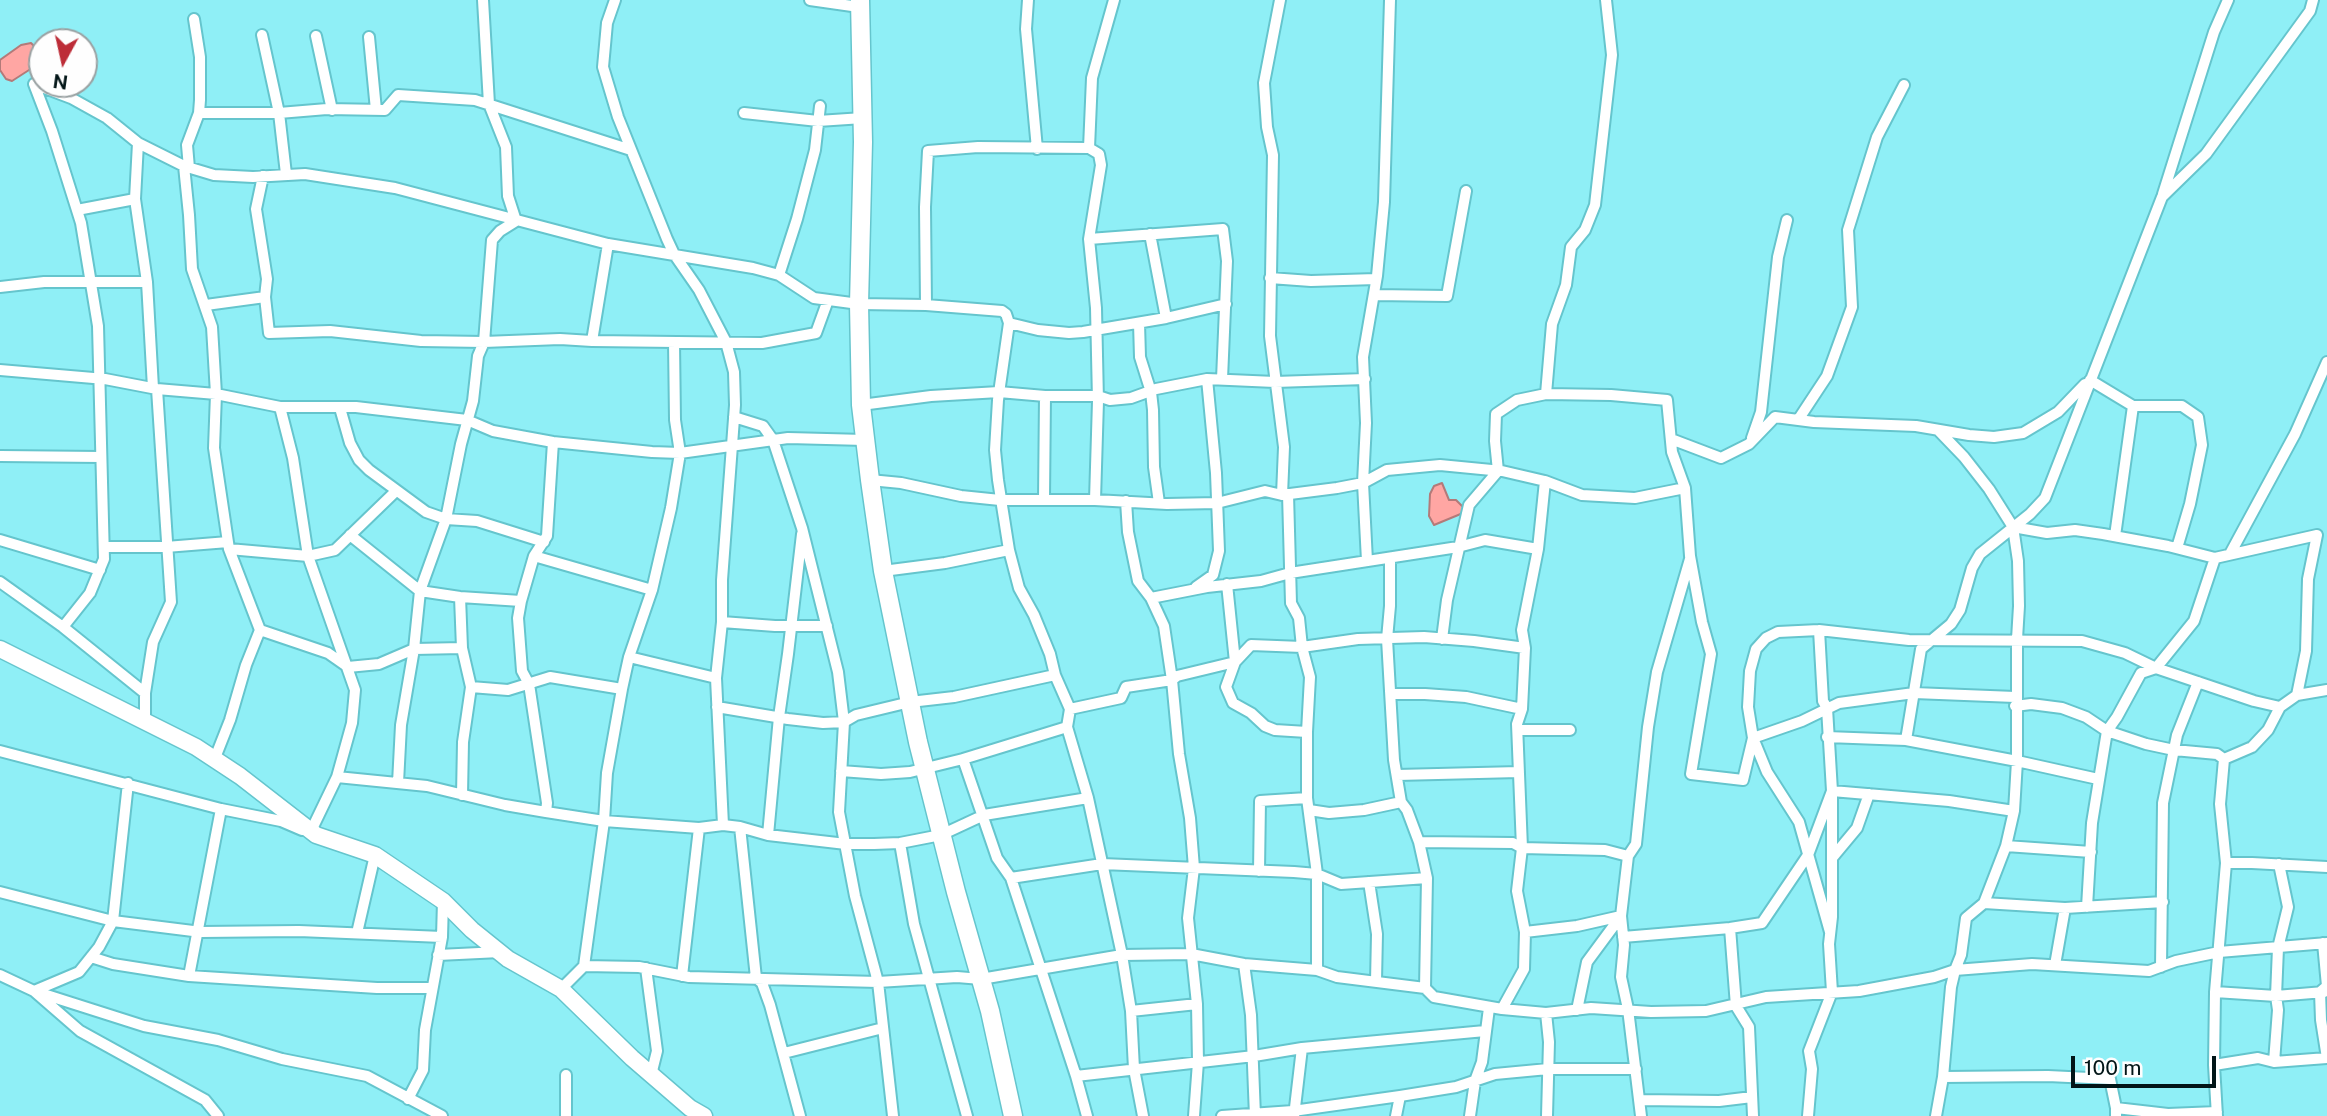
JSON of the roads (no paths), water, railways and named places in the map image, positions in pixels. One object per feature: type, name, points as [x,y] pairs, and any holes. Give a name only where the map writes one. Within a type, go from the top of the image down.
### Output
[{"type":"main road","points":[[860,3],[863,118],[859,304],[862,405],[870,481],[883,571],[925,769],[999,1048],[1013,1116]]},
{"type":"street","points":[[482,0],[489,104],[506,147],[508,196],[516,220]]},
{"type":"street","points":[[615,0],[607,23],[603,67],[618,117],[674,254],[699,290],[726,342],[734,372],[734,417],[722,580],[722,622],[716,678],[723,825]]},
{"type":"street","points":[[810,0],[860,3]]},
{"type":"street","points":[[1028,0],[1026,29],[1037,149]]},
{"type":"street","points":[[1089,148],[1092,78],[1114,0]]},
{"type":"street","points":[[1280,0],[1264,83],[1266,127],[1273,155],[1270,336],[1283,447],[1291,603],[1299,618],[1302,647],[1310,677],[1307,797],[1317,874],[1317,970]]},
{"type":"street","points":[[1367,561],[1363,483],[1366,423],[1363,357],[1374,295],[1384,202],[1390,0]]},
{"type":"street","points":[[1546,394],[1552,324],[1566,285],[1571,247],[1585,230],[1595,205],[1612,55],[1606,0]]},
{"type":"street","points":[[1906,740],[1922,649],[1951,624],[1980,554],[2030,514],[2045,498],[2162,197],[2214,32],[2228,0]]},
{"type":"street","points":[[2162,197],[2206,154],[2310,11],[2313,0]]},
{"type":"street","points":[[194,19],[200,57],[199,113],[187,145],[186,167],[192,269],[212,327],[216,394],[214,448],[228,545],[260,630],[215,758]]},
{"type":"street","points":[[262,35],[279,113],[286,174]]},
{"type":"street","points":[[316,36],[332,110]]},
{"type":"street","points":[[369,37],[376,110]]},
{"type":"street","points":[[62,627],[82,605],[100,570],[105,547],[98,326],[92,281],[77,210],[34,84],[71,97],[107,118],[138,143],[186,167],[214,175],[305,174],[395,188],[608,244],[753,268],[779,275],[814,298],[859,304],[926,305],[1002,311],[1009,318],[1009,323],[999,392],[995,450],[1000,500],[1019,588],[1034,615],[1070,709],[1067,727],[1088,798],[1122,955],[1131,1011],[1134,1069],[1143,1116]]},
{"type":"street","points":[[1798,420],[1827,376],[1852,307],[1848,230],[1877,137],[1904,85]]},
{"type":"street","points":[[199,113],[385,110],[398,94],[475,100],[631,150]]},
{"type":"street","points":[[779,275],[815,150],[820,106]]},
{"type":"street","points":[[744,113],[818,121],[863,118]]},
{"type":"street","points":[[138,143],[135,199],[147,282],[171,602],[153,642],[145,694],[145,721]]},
{"type":"street","points":[[926,305],[925,207],[928,151],[968,148],[1089,148],[1099,154],[1101,165],[1089,239],[1098,396],[1095,500]]},
{"type":"street","points":[[263,176],[256,209],[267,279],[265,297],[269,333],[330,331],[421,341],[560,339],[762,343],[816,333],[828,300]]},
{"type":"street","points":[[1374,295],[1447,296],[1466,191]]},
{"type":"street","points":[[77,210],[135,199]]},
{"type":"street","points":[[398,783],[401,725],[414,649],[420,591],[446,519],[473,401],[478,356],[484,342],[492,240],[516,220]]},
{"type":"street","points":[[1749,444],[1761,412],[1778,257],[1787,220]]},
{"type":"street","points":[[1089,239],[1223,229],[1227,261],[1222,379]]},
{"type":"street","points":[[1150,234],[1166,318]]},
{"type":"street","points":[[593,341],[608,244]]},
{"type":"street","points":[[1270,278],[1311,281],[1376,279]]},
{"type":"street","points":[[0,287],[44,282],[147,282]]},
{"type":"street","points":[[206,305],[265,297]]},
{"type":"street","points":[[1009,323],[1069,333],[1139,323],[1226,304]]},
{"type":"street","points":[[1139,323],[1140,357],[1151,392],[1153,410],[1158,503]]},
{"type":"street","points":[[561,989],[584,966],[604,821],[607,774],[622,689],[629,657],[652,590],[680,453],[675,419],[674,342]]},
{"type":"street","points":[[2230,554],[2295,434],[2327,362]]},
{"type":"street","points":[[0,370],[216,394],[280,407],[356,407],[467,419],[493,431],[553,442],[652,452],[680,453],[803,438],[865,440]]},
{"type":"street","points":[[862,405],[931,396],[999,392],[1045,396],[1098,396],[1110,400],[1131,398],[1156,389],[1207,379],[1275,383],[1365,379]]},
{"type":"street","points":[[1193,590],[1213,575],[1219,551],[1207,379]]},
{"type":"street","points":[[1671,439],[1721,458],[1749,444],[1775,416],[1814,422],[1916,426],[1994,437],[2024,433],[2058,412],[2090,380]]},
{"type":"street","points":[[2090,380],[2133,405],[2182,406],[2198,417],[2202,445],[2190,504],[2177,548]]},
{"type":"street","points":[[1442,639],[1447,600],[1469,505],[1498,471],[1496,414],[1517,400],[1546,394],[1611,395],[1667,400],[1672,452],[1685,488],[1690,556],[1711,654],[1691,774],[1743,780],[1753,738]]},
{"type":"street","points":[[1044,499],[1045,396]]},
{"type":"street","points":[[2115,536],[2133,405]]},
{"type":"street","points":[[280,407],[293,458],[309,556],[355,690],[352,723],[337,777],[314,833]]},
{"type":"street","points":[[340,408],[359,460],[426,512],[446,519],[477,522],[544,542]]},
{"type":"street","points":[[734,417],[763,426],[773,440],[802,528],[838,672],[844,722],[839,812],[855,896],[878,982],[893,1116]]},
{"type":"street","points":[[1936,1116],[1955,970],[1962,955],[1966,918],[1984,903],[2006,846],[2014,811],[2019,606],[2018,561],[2013,527],[1972,468],[1938,430]]},
{"type":"street","points":[[546,812],[547,803],[529,684],[522,671],[518,618],[520,601],[534,556],[547,536],[553,442]]},
{"type":"street","points":[[0,456],[101,457]]},
{"type":"street","points":[[870,481],[901,483],[961,496],[1000,500],[1217,503],[1265,491],[1285,495],[1337,488],[1363,483],[1387,470],[1440,465],[1498,471],[1545,481],[1582,495],[1635,498],[1685,488]]},
{"type":"street","points":[[1502,1009],[1524,969],[1525,932],[1517,891],[1522,848],[1517,724],[1522,709],[1525,648],[1522,630],[1538,549],[1545,481]]},
{"type":"street","points":[[105,547],[228,545],[309,556],[335,550],[396,491]]},
{"type":"street","points":[[1126,502],[1128,532],[1138,581],[1151,598],[1164,626],[1179,754],[1191,818],[1194,868],[1188,918],[1198,1062],[1194,1116]]},
{"type":"street","points":[[2013,527],[2047,533],[2075,530],[2115,536],[2215,558],[2322,533],[2308,579],[2305,651],[2297,695]]},
{"type":"street","points":[[768,835],[802,528]]},
{"type":"street","points":[[350,535],[420,591],[520,601]]},
{"type":"street","points":[[0,540],[100,570]]},
{"type":"street","points":[[1151,598],[1227,584],[1261,581],[1290,573],[1390,559],[1485,540],[1538,549]]},
{"type":"street","points":[[883,571],[945,563],[1009,550]]},
{"type":"street","points":[[534,556],[652,590]]},
{"type":"street","points":[[1641,1116],[1628,1009],[1621,977],[1621,916],[1628,856],[1636,844],[1648,727],[1657,672],[1690,556]]},
{"type":"street","points":[[2087,907],[2098,779],[2107,731],[2141,673],[2156,668],[2194,621],[2215,558]]},
{"type":"street","points":[[1390,559],[1387,639],[1394,760],[1401,802],[1408,810],[1419,842],[1427,878],[1425,988]]},
{"type":"street","points":[[0,582],[62,627],[145,694]]},
{"type":"street","points":[[1227,584],[1235,662]]},
{"type":"street","points":[[460,597],[462,648],[471,687],[463,742],[462,795]]},
{"type":"street","points":[[722,622],[791,627],[827,626]]},
{"type":"street","points":[[260,630],[328,653],[348,667],[379,664],[414,649],[462,648]]},
{"type":"street","points":[[1808,1116],[1812,1069],[1809,1051],[1832,992],[1829,972],[1832,791],[1819,630]]},
{"type":"street","points":[[1830,932],[1799,822],[1767,772],[1753,738],[1748,707],[1750,671],[1756,649],[1766,638],[1778,632],[1819,630],[1909,640],[2082,641],[2125,653],[2156,668],[2254,701],[2280,707]]},
{"type":"street","points":[[1307,732],[1275,730],[1233,703],[1226,687],[1235,662],[1251,645],[1302,647],[1359,639],[1424,637],[1525,648]]},
{"type":"street","points":[[0,649],[215,758],[314,833]]},
{"type":"street","points":[[629,657],[716,678]]},
{"type":"street","points":[[1070,709],[1121,698],[1126,687],[1172,680],[1177,676],[1235,662]]},
{"type":"street","points":[[717,707],[823,723],[844,722],[856,715],[910,702],[954,697],[1055,675]]},
{"type":"street","points":[[471,687],[508,690],[550,677],[622,689]]},
{"type":"street","points":[[2161,967],[2163,803],[2177,735],[2198,682]]},
{"type":"street","points":[[2224,759],[2252,747],[2269,730],[2280,707],[2297,695],[2327,690]]},
{"type":"street","points":[[1753,738],[1802,721],[1839,703],[1914,693],[2015,701],[2062,708],[2086,717],[2107,731],[2146,744],[2217,754],[2224,759]]},
{"type":"street","points":[[1391,694],[1466,697],[1522,709]]},
{"type":"street","points":[[841,771],[881,774],[910,772],[963,759],[1067,727]]},
{"type":"street","points":[[1518,730],[1570,730]]},
{"type":"street","points":[[1827,737],[1906,740],[2098,779]]},
{"type":"street","points":[[0,751],[222,809],[281,821],[375,855],[443,901],[508,960],[561,989],[651,1074],[690,1108],[704,1116]]},
{"type":"street","points":[[963,759],[997,858],[1011,878],[1087,1116]]},
{"type":"street","points":[[1943,1077],[2048,1076],[2110,1079],[2116,1112],[2217,1114],[2214,1065],[2215,992],[2226,863],[2220,804],[2224,759]]},
{"type":"street","points":[[1397,775],[1519,772]]},
{"type":"street","points":[[337,777],[427,786],[546,812],[604,821],[699,828],[723,825],[768,835],[846,844],[900,842],[941,835],[984,815],[1088,798]]},
{"type":"street","points":[[34,991],[79,972],[113,921],[128,783]]},
{"type":"street","points":[[1832,791],[1949,801],[2014,811]]},
{"type":"street","points":[[1623,937],[1730,929],[1762,923],[1808,855],[1832,791]]},
{"type":"street","points":[[1832,858],[1857,828],[1870,794]]},
{"type":"street","points":[[1258,871],[1259,801],[1307,797]]},
{"type":"street","points":[[1310,810],[1329,813],[1364,810],[1401,802]]},
{"type":"street","points":[[189,976],[222,809]]},
{"type":"street","points":[[740,827],[756,978],[764,986],[800,1116]]},
{"type":"street","points":[[682,976],[699,828]]},
{"type":"street","points":[[900,842],[914,924],[967,1116]]},
{"type":"street","points":[[1419,842],[1513,843],[1522,848],[1605,850],[1628,856]]},
{"type":"street","points":[[2006,846],[2091,852]]},
{"type":"street","points":[[357,933],[375,855]]},
{"type":"street","points":[[2226,863],[2327,867]]},
{"type":"street","points":[[1011,878],[1102,864],[1317,874],[1341,884],[1427,878]]},
{"type":"street","points":[[2274,1062],[2278,1010],[2278,948],[2288,907],[2278,864]]},
{"type":"street","points":[[1369,882],[1377,934],[1376,981]]},
{"type":"street","points":[[0,892],[113,921],[196,932],[299,931],[442,937]]},
{"type":"street","points":[[408,1099],[424,1070],[425,1030],[442,937],[443,901]]},
{"type":"street","points":[[1984,903],[2064,908],[2163,902]]},
{"type":"street","points":[[2055,965],[2064,908]]},
{"type":"street","points":[[1525,932],[1577,926],[1621,916]]},
{"type":"street","points":[[1577,1010],[1587,962],[1621,916]]},
{"type":"street","points":[[1730,929],[1736,1006],[1749,1027],[1753,1116]]},
{"type":"street","points":[[584,966],[646,968],[682,976],[878,982],[957,976],[981,979],[1122,955],[1191,954],[1244,964],[1317,970],[1337,977],[1425,988],[1434,997],[1489,1008],[1546,1013],[1628,1009],[1651,1012],[1706,1010],[1736,1006],[1766,997],[1859,991],[1934,977],[1955,970],[2055,965],[2149,971],[2176,961],[2219,952],[2325,943],[2327,986],[2323,992],[2321,1020],[2327,1058],[2274,1062],[2258,1058],[2214,1065]]},
{"type":"street","points":[[438,955],[499,952]]},
{"type":"street","points":[[91,957],[113,964],[189,976],[377,988],[432,988]]},
{"type":"street","points":[[1244,964],[1254,1056],[1255,1114]]},
{"type":"street","points":[[646,968],[657,1051],[651,1074]]},
{"type":"street","points":[[0,975],[34,991],[144,1026],[218,1040],[282,1059],[367,1076],[442,1116]]},
{"type":"street","points":[[34,991],[80,1031],[205,1100],[218,1116]]},
{"type":"street","points":[[2215,992],[2276,996],[2323,992]]},
{"type":"street","points":[[1131,1011],[1196,1004]]},
{"type":"street","points":[[1470,1116],[1475,1081],[1482,1062],[1489,1008]]},
{"type":"street","points":[[1546,1013],[1547,1116]]},
{"type":"street","points":[[784,1053],[883,1028]]},
{"type":"street","points":[[1076,1076],[1303,1048],[1485,1031]]},
{"type":"street","points":[[1293,1114],[1303,1048]]},
{"type":"street","points":[[1222,1116],[1293,1114],[1456,1087],[1495,1074],[1548,1069],[1636,1069]]},
{"type":"street","points":[[566,1075],[566,1116]]},
{"type":"street","points":[[1396,1116],[1400,1096]]},
{"type":"street","points":[[1640,1100],[1719,1101],[1752,1097]]},
{"type":"street","points":[[1358,1102],[1358,1116]]}]
